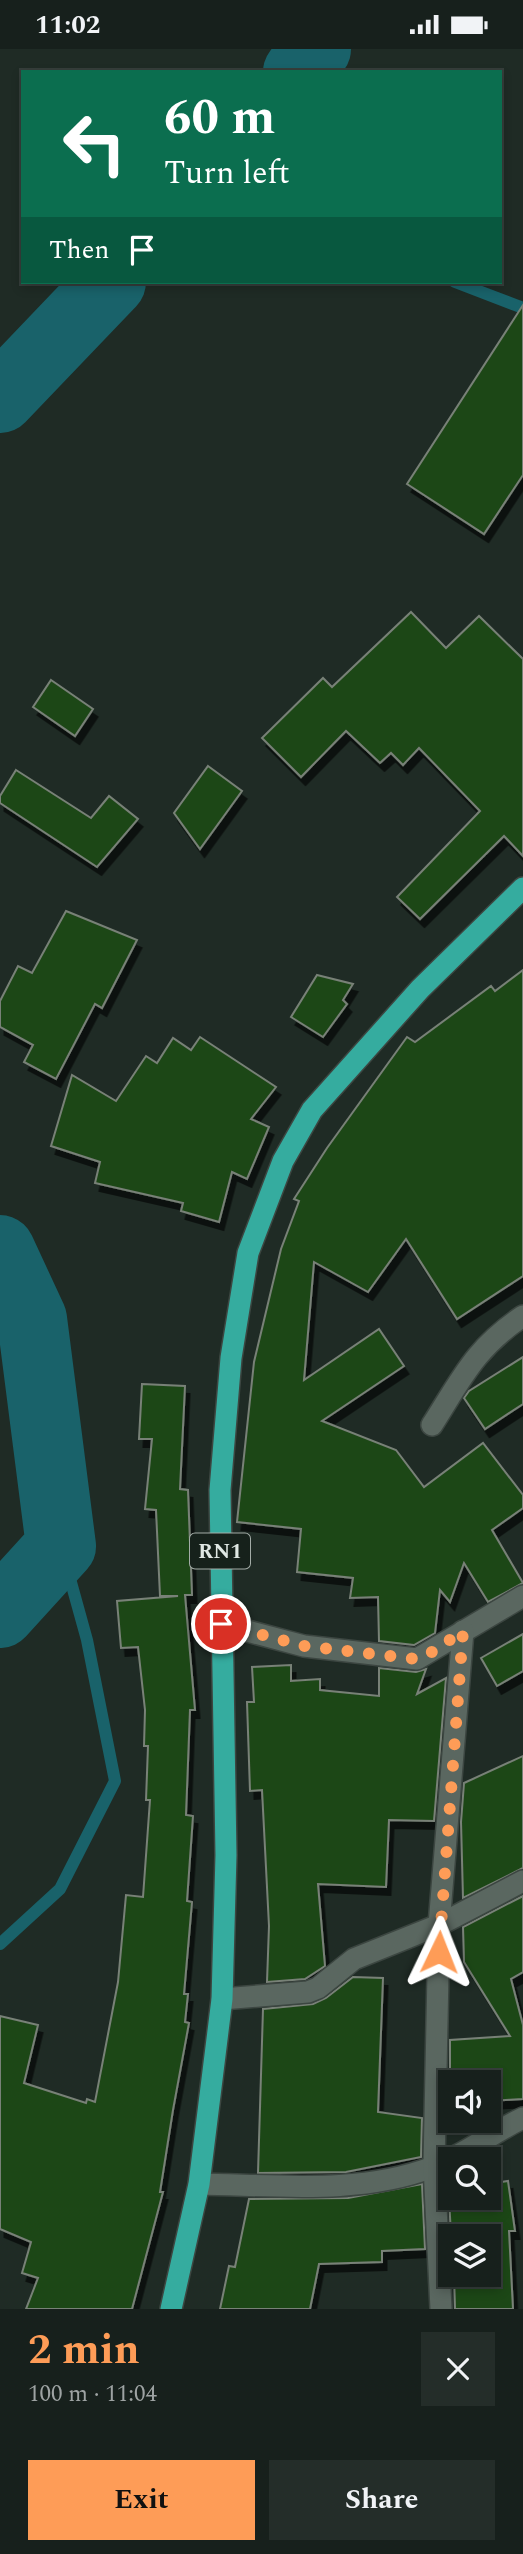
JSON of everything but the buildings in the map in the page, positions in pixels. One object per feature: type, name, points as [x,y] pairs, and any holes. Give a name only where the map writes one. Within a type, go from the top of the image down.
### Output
[{"type":"highway","name":"RN1","points":[[170,2309],[199,2184],[222,1999],[226,1855],[220,1490],[231,1358],[248,1253],[284,1161],[312,1110],[420,989],[523,888]]},
{"type":"street","points":[[432,1425],[480,1351],[496,1334],[523,1316]]},
{"type":"street","points":[[221,1624],[304,1646],[417,1659],[523,1596]]},
{"type":"street","points":[[441,2309],[434,2166],[439,1926],[463,1631]]},
{"type":"street","points":[[222,1999],[308,1992],[318,1988],[354,1959],[439,1926],[523,1881]]},
{"type":"street","points":[[199,2184],[328,2186],[383,2180],[434,2166],[523,2117]]},
{"type":"waterway","points":[[300,70],[316,49]]},
{"type":"waterway","points":[[313,53],[317,70]]},
{"type":"waterway","points":[[0,398],[109,284]]},
{"type":"waterway","points":[[460,284],[523,308]]},
{"type":"waterway","points":[[0,1250],[32,1319],[61,1546],[0,1613]]},
{"type":"waterway","points":[[0,1944],[60,1889],[115,1781],[87,1640],[61,1546]]},
{"type":"route","points":[[221,1624],[304,1646],[417,1659],[463,1631],[439,1952]]}]
